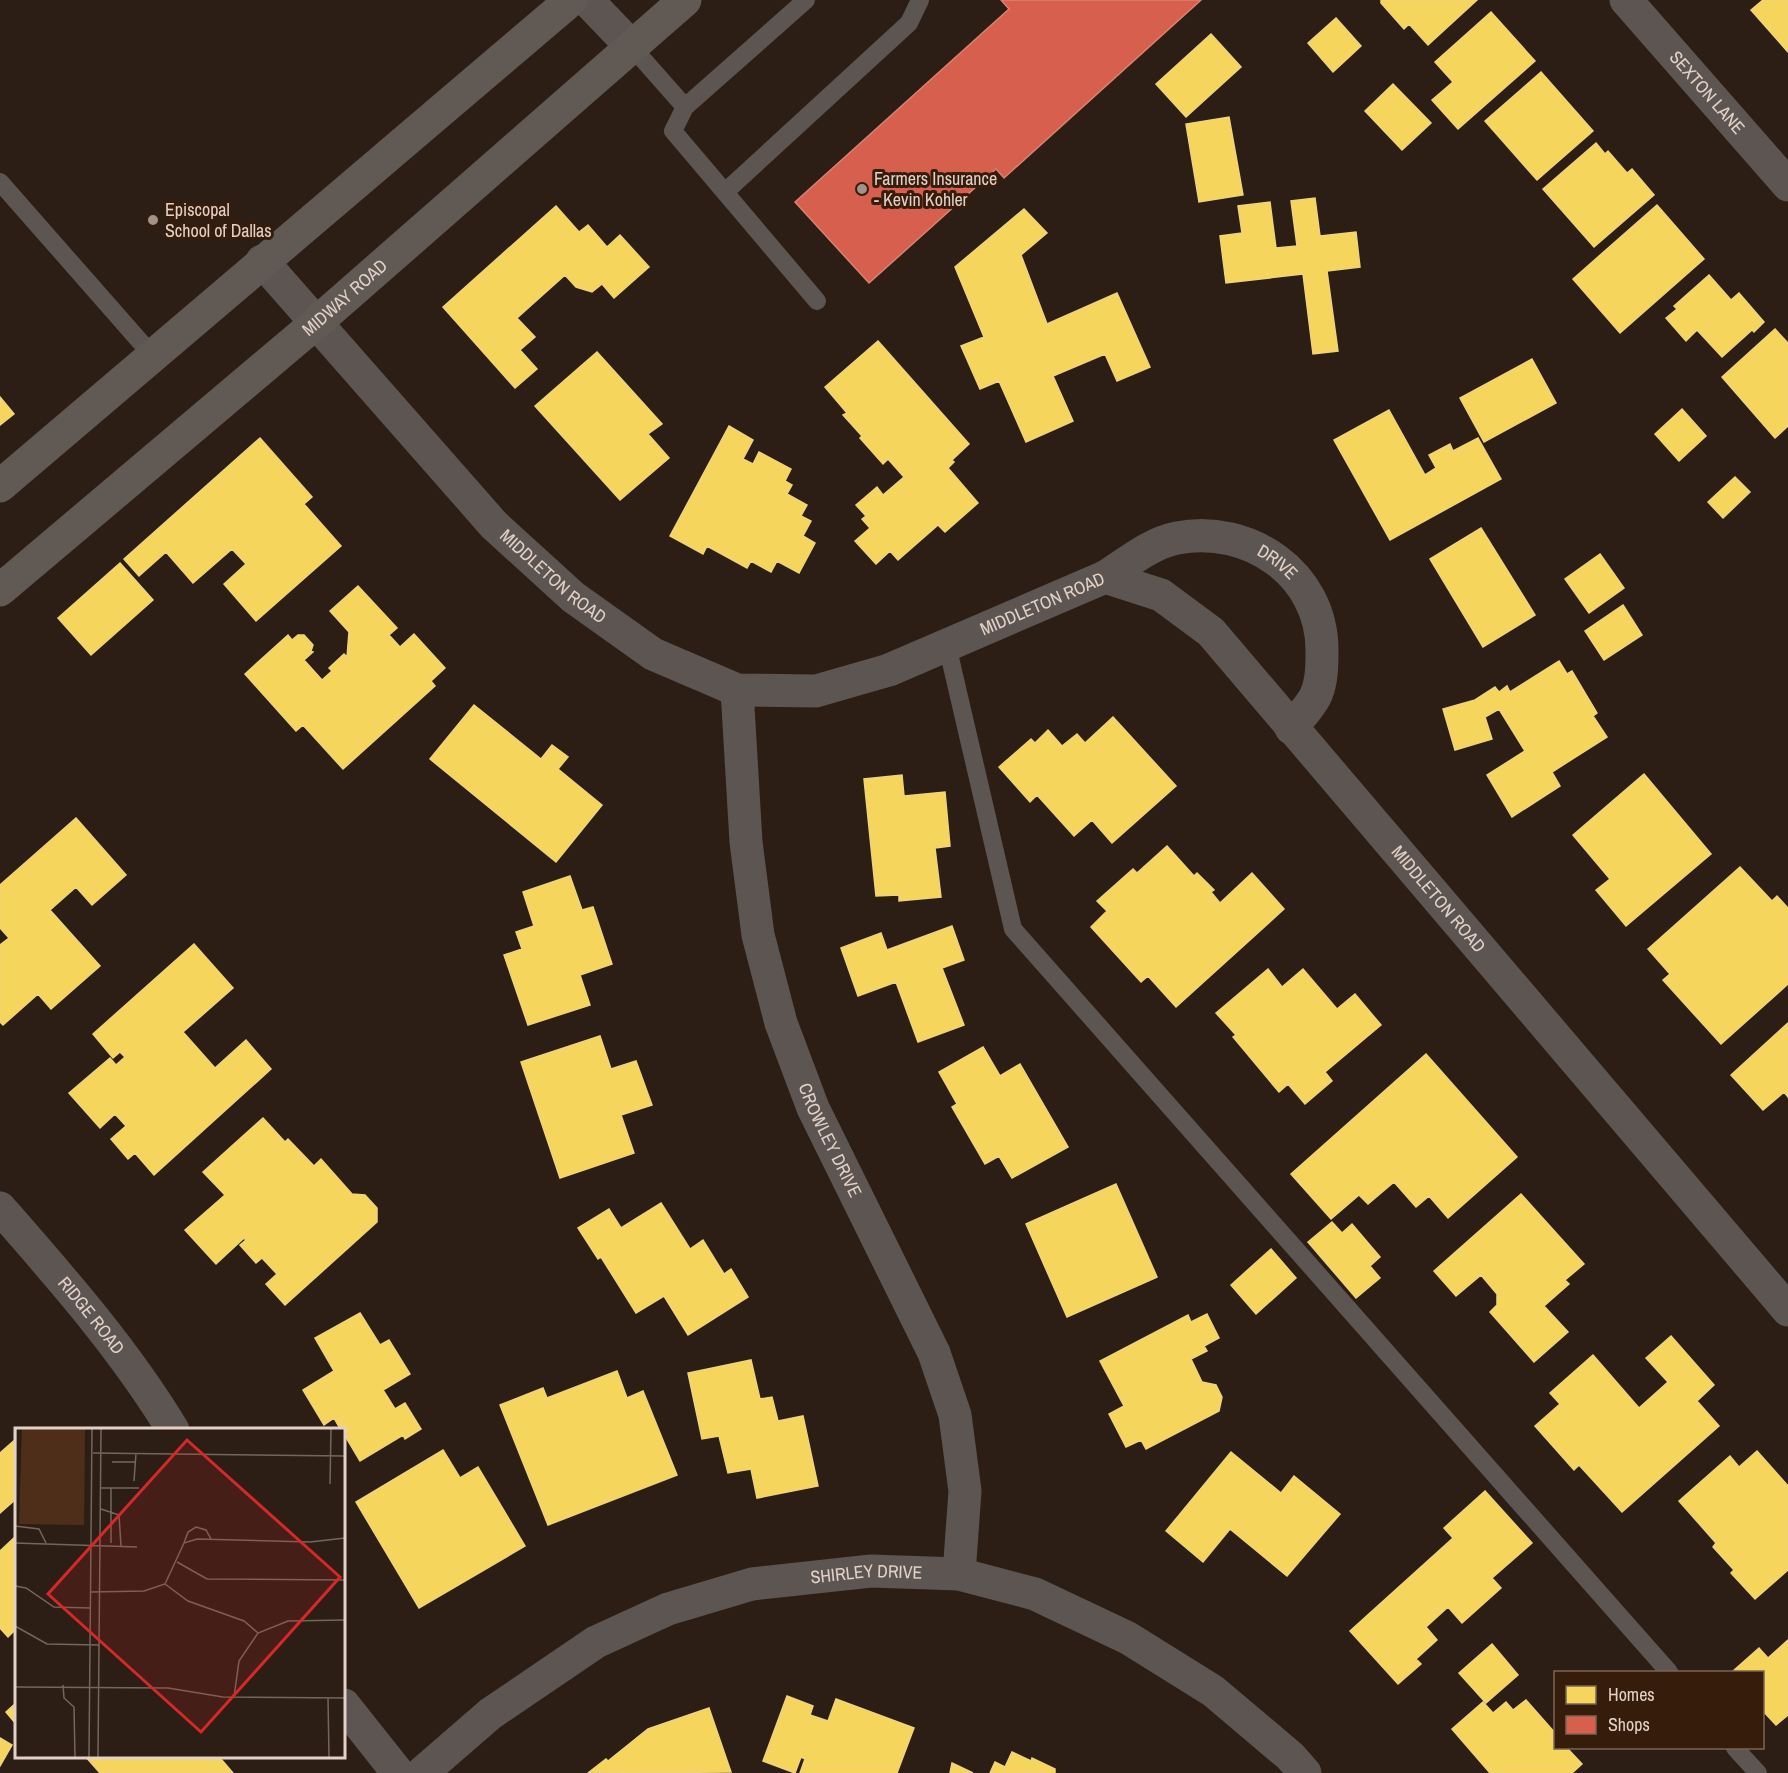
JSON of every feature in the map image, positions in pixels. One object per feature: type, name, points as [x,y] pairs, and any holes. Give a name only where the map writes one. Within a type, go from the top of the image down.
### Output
[{"type":"main road","points":[[0,486],[570,0]]},
{"type":"main road","name":"MIDWAY ROAD","points":[[0,591],[316,323],[685,0]]},
{"type":"street","points":[[587,0],[632,47]]},
{"type":"street","name":"SEXTON LANE","points":[[1626,0],[1788,184]]},
{"type":"street","name":"MIDDLETON ROAD","points":[[262,261],[494,525],[573,597],[653,654],[737,690],[816,691],[889,670],[1105,577],[1161,595],[1211,632],[1788,1310]]},
{"type":"street","name":"DRIVE","points":[[1105,577],[1148,549],[1175,538],[1203,535],[1232,538],[1259,548],[1282,564],[1302,585],[1315,611],[1322,639],[1322,668],[1316,695],[1291,728]]},
{"type":"street","name":"CROWLEY DRIVE","points":[[737,690],[746,842],[758,935],[781,1023],[813,1108],[934,1353],[955,1415],[965,1491],[959,1574]]},
{"type":"street","name":"RIDGE ROAD","points":[[0,1208],[120,1350],[172,1428]]},
{"type":"street","name":"SHIRLEY DRIVE","points":[[422,1773],[490,1714],[596,1642],[668,1609],[752,1584],[871,1571],[959,1574],[1035,1594],[1128,1638],[1213,1691],[1290,1756],[1305,1773]]},
{"type":"street","points":[[345,1706],[398,1773]]},
{"type":"lane","points":[[806,0],[685,107],[673,130],[817,301]]},
{"type":"lane","points":[[725,192],[909,23],[920,0]]},
{"type":"lane","points":[[632,47],[685,107]]},
{"type":"lane","points":[[0,182],[153,355]]},
{"type":"lane","points":[[947,645],[1014,929],[1668,1671]]},
{"type":"lane","points":[[1736,1749],[1758,1773]]},
{"type":"building: Homes","points":[[1381,0],[1477,0],[1428,45],[1409,24],[1404,29],[1381,3]]},
{"type":"building: Homes","points":[[1763,0],[1788,0],[1788,52],[1751,10]]},
{"type":"building: Homes","points":[[1491,12],[1535,61],[1458,129],[1432,100],[1453,82],[1435,62]]},
{"type":"building: Homes","points":[[1336,18],[1361,46],[1333,72],[1308,43]]},
{"type":"building: Homes","points":[[1211,34],[1241,67],[1186,117],[1156,84]]},
{"type":"building: Homes","points":[[1541,72],[1593,131],[1537,180],[1485,121]]},
{"type":"building: Homes","points":[[1393,84],[1431,123],[1402,150],[1365,111]]},
{"type":"building: Homes","points":[[1229,117],[1243,195],[1199,202],[1186,124]]},
{"type":"building: Homes","points":[[1596,143],[1605,154],[1608,151],[1627,173],[1632,169],[1654,195],[1594,247],[1543,189]]},
{"type":"building: Homes","points":[[1315,198],[1320,236],[1356,232],[1360,267],[1327,271],[1338,351],[1313,354],[1303,274],[1226,283],[1220,236],[1242,233],[1238,206],[1270,202],[1276,248],[1297,246],[1291,201]]},
{"type":"building: Homes","points":[[1657,205],[1704,259],[1620,333],[1573,279]]},
{"type":"building: Homes","points":[[556,206],[579,232],[588,225],[607,247],[620,235],[649,267],[614,298],[602,284],[592,292],[576,287],[565,275],[517,318],[535,337],[520,350],[537,369],[515,388],[443,307]]},
{"type":"building: Homes","points":[[1024,209],[1047,233],[1021,255],[1047,324],[1117,293],[1150,367],[1117,381],[1105,354],[1053,376],[1073,421],[1026,442],[999,381],[980,389],[961,346],[984,337],[955,267]]},
{"type":"building: Homes","points":[[1709,275],[1731,300],[1739,293],[1764,322],[1722,357],[1697,330],[1686,341],[1666,318],[1677,309],[1674,306]]},
{"type":"building: Homes","points":[[1775,329],[1788,343],[1788,426],[1775,438],[1722,377]]},
{"type":"building: Homes","points":[[878,341],[969,444],[952,460],[954,462],[948,468],[978,503],[945,532],[938,525],[898,560],[890,551],[876,564],[855,541],[870,528],[862,519],[866,516],[856,505],[877,487],[883,495],[904,477],[888,459],[883,464],[860,438],[862,436],[843,415],[847,413],[825,387]]},
{"type":"building: Homes","points":[[597,352],[662,424],[648,434],[669,458],[620,500],[535,406]]},
{"type":"building: Homes","points":[[1532,359],[1556,403],[1484,442],[1460,398]]},
{"type":"building: Homes","points":[[0,397],[14,414],[0,425]]},
{"type":"building: Homes","points":[[1682,409],[1706,436],[1679,461],[1655,434]]},
{"type":"building: Homes","points":[[1389,410],[1425,475],[1436,468],[1429,455],[1450,444],[1453,451],[1478,438],[1501,479],[1390,540],[1334,440]]},
{"type":"building: Homes","points":[[729,426],[753,440],[743,459],[753,464],[759,452],[791,469],[785,481],[792,485],[787,494],[807,505],[801,516],[811,521],[803,536],[815,543],[799,573],[777,561],[771,572],[751,561],[747,568],[707,546],[703,554],[670,536]]},
{"type":"building: Homes","points":[[260,438],[312,497],[304,504],[341,546],[256,621],[224,584],[246,564],[232,549],[193,583],[166,552],[139,576],[124,559]]},
{"type":"building: Homes","points":[[1735,477],[1750,492],[1723,518],[1708,502]]},
{"type":"building: Homes","points":[[1481,528],[1535,615],[1483,647],[1430,559]]},
{"type":"building: Homes","points":[[1600,554],[1624,588],[1589,613],[1565,579]]},
{"type":"building: Homes","points":[[120,563],[153,600],[91,655],[58,618]]},
{"type":"building: Homes","points":[[358,586],[397,628],[389,635],[400,647],[414,634],[445,668],[431,681],[435,686],[343,769],[303,725],[296,731],[245,674],[288,635],[292,640],[298,635],[304,635],[313,645],[311,651],[313,652],[304,660],[322,680],[332,671],[329,668],[344,654],[347,657],[349,632],[330,611]]},
{"type":"building: Homes","points":[[1623,605],[1642,635],[1604,660],[1585,631]]},
{"type":"building: Homes","points":[[1559,661],[1567,674],[1572,671],[1597,713],[1593,716],[1607,737],[1552,772],[1560,786],[1512,817],[1487,775],[1525,751],[1499,709],[1485,717],[1492,739],[1455,750],[1443,709],[1475,700],[1495,687],[1499,692],[1507,686],[1510,692]]},
{"type":"building: Homes","points":[[474,705],[541,759],[552,745],[568,757],[558,769],[602,805],[556,862],[430,759]]},
{"type":"building: Homes","points":[[1113,717],[1176,786],[1112,843],[1092,820],[1074,836],[1037,795],[1030,802],[999,767],[1031,739],[1035,743],[1048,730],[1062,746],[1077,734],[1085,743]]},
{"type":"building: Homes","points":[[1644,774],[1711,854],[1626,926],[1596,890],[1610,879],[1573,835]]},
{"type":"building: Homes","points":[[902,775],[904,796],[945,792],[950,846],[935,848],[941,897],[899,901],[899,895],[876,896],[864,779]]},
{"type":"building: Homes","points":[[76,818],[126,875],[92,905],[76,887],[50,910],[100,966],[51,1009],[38,994],[3,1025],[0,1022],[0,945],[9,938],[0,928],[0,885]]},
{"type":"building: Homes","points":[[1167,846],[1194,876],[1197,873],[1214,890],[1211,892],[1220,903],[1252,873],[1284,909],[1176,1007],[1148,976],[1141,982],[1091,927],[1107,911],[1097,901],[1133,869],[1137,873]]},
{"type":"building: Homes","points":[[1740,867],[1772,901],[1777,896],[1788,908],[1788,984],[1721,1044],[1663,980],[1670,974],[1648,949]]},
{"type":"building: Homes","points":[[570,876],[582,910],[593,907],[612,964],[580,975],[590,1005],[528,1025],[504,955],[522,949],[516,932],[534,926],[523,892]]},
{"type":"building: Homes","points":[[952,926],[964,960],[942,968],[964,1025],[918,1042],[896,982],[858,996],[841,948],[881,933],[887,950]]},
{"type":"building: Homes","points":[[194,944],[233,988],[183,1032],[215,1068],[246,1040],[271,1069],[154,1175],[135,1153],[128,1159],[111,1139],[126,1126],[115,1114],[100,1128],[69,1093],[110,1058],[116,1065],[125,1057],[120,1052],[113,1058],[93,1034]]},
{"type":"building: Homes","points":[[1268,969],[1282,987],[1303,969],[1337,1009],[1355,994],[1381,1025],[1325,1072],[1332,1081],[1305,1104],[1288,1084],[1279,1092],[1233,1037],[1236,1035],[1216,1013]]},
{"type":"building: Homes","points":[[1788,1023],[1788,1097],[1784,1092],[1763,1110],[1731,1075]]},
{"type":"building: Homes","points":[[600,1036],[611,1069],[636,1061],[652,1105],[621,1115],[634,1153],[560,1178],[521,1062]]},
{"type":"building: Homes","points":[[983,1047],[1000,1076],[1020,1064],[1068,1147],[1012,1178],[999,1156],[985,1164],[952,1107],[957,1104],[939,1072]]},
{"type":"building: Homes","points":[[1426,1054],[1517,1157],[1448,1218],[1429,1196],[1416,1207],[1394,1182],[1368,1204],[1359,1195],[1331,1219],[1291,1174]]},
{"type":"building: Homes","points":[[263,1118],[285,1142],[288,1139],[314,1166],[321,1159],[352,1194],[365,1195],[377,1208],[377,1222],[285,1305],[266,1284],[277,1274],[262,1258],[256,1263],[240,1245],[246,1240],[244,1238],[216,1264],[185,1230],[225,1195],[203,1172]]},
{"type":"building: Homes","points":[[1116,1184],[1157,1277],[1067,1317],[1026,1224]]},
{"type":"building: Homes","points":[[1521,1194],[1584,1264],[1565,1280],[1569,1284],[1544,1306],[1568,1332],[1534,1362],[1490,1312],[1497,1305],[1497,1294],[1481,1275],[1456,1296],[1434,1271]]},
{"type":"building: Homes","points":[[661,1203],[690,1249],[703,1240],[724,1274],[731,1269],[748,1297],[688,1335],[664,1296],[636,1313],[601,1257],[598,1259],[578,1228],[609,1209],[621,1228]]},
{"type":"building: Homes","points":[[1332,1222],[1342,1233],[1352,1224],[1380,1257],[1370,1266],[1380,1278],[1356,1298],[1308,1242]]},
{"type":"building: Homes","points":[[1271,1249],[1296,1278],[1256,1314],[1231,1285]]},
{"type":"building: Homes","points":[[360,1313],[380,1345],[389,1340],[410,1374],[383,1390],[395,1409],[405,1403],[421,1429],[405,1439],[403,1435],[360,1461],[345,1436],[345,1428],[340,1428],[334,1418],[324,1425],[303,1390],[334,1371],[315,1338]]},
{"type":"building: Homes","points":[[1207,1314],[1219,1338],[1204,1346],[1207,1351],[1191,1359],[1202,1382],[1216,1385],[1222,1397],[1219,1411],[1146,1449],[1141,1440],[1126,1447],[1109,1414],[1124,1406],[1100,1361],[1188,1315],[1191,1322]]},
{"type":"building: Homes","points":[[1671,1336],[1714,1385],[1697,1401],[1719,1426],[1622,1512],[1579,1465],[1574,1470],[1535,1426],[1560,1404],[1550,1393],[1593,1355],[1639,1408],[1668,1382],[1646,1358]]},
{"type":"building: Homes","points":[[751,1360],[760,1399],[772,1397],[778,1421],[803,1416],[818,1486],[757,1498],[751,1469],[728,1473],[719,1436],[702,1439],[688,1373]]},
{"type":"building: Homes","points":[[617,1371],[627,1398],[643,1391],[677,1475],[548,1525],[500,1405],[543,1388],[547,1398]]},
{"type":"building: Homes","points":[[15,1440],[15,1500],[0,1513],[0,1453]]},
{"type":"building: Homes","points":[[443,1450],[460,1478],[478,1467],[525,1546],[419,1608],[356,1502]]},
{"type":"building: Homes","points":[[1757,1451],[1788,1486],[1788,1570],[1755,1599],[1731,1573],[1734,1570],[1713,1547],[1716,1543],[1679,1501],[1730,1456],[1739,1467]]},
{"type":"building: Homes","points":[[1231,1452],[1281,1493],[1294,1476],[1340,1514],[1287,1576],[1230,1529],[1203,1562],[1166,1531]]},
{"type":"building: Homes","points":[[1485,1491],[1532,1543],[1492,1578],[1501,1588],[1462,1623],[1448,1607],[1426,1627],[1437,1640],[1416,1659],[1421,1664],[1398,1684],[1350,1631],[1453,1538],[1444,1528]]},
{"type":"building: Homes","points":[[15,1537],[15,1630],[8,1637],[0,1628],[0,1551]]},
{"type":"building: Homes","points":[[1788,1640],[1788,1715],[1776,1725],[1764,1712],[1764,1671],[1733,1671],[1759,1648],[1768,1658]]},
{"type":"building: Homes","points":[[1492,1644],[1518,1675],[1486,1703],[1459,1673]]},
{"type":"building: Homes","points":[[787,1696],[813,1706],[810,1715],[828,1721],[836,1699],[914,1728],[897,1773],[800,1773],[805,1759],[801,1757],[795,1773],[763,1761]]},
{"type":"building: Homes","points":[[1526,1700],[1554,1732],[1554,1749],[1568,1749],[1582,1764],[1572,1773],[1490,1773],[1452,1729],[1483,1702],[1493,1713],[1506,1702],[1513,1710]]},
{"type":"building: Homes","points":[[15,1704],[15,1723],[6,1712]]},
{"type":"building: Homes","points":[[709,1708],[731,1772],[588,1773],[606,1759],[608,1761],[648,1729]]},
{"type":"building: Homes","points":[[0,1738],[12,1745],[0,1766]]},
{"type":"building: Homes","points":[[1012,1752],[1055,1769],[1055,1773],[990,1773],[995,1762],[1005,1767]]},
{"type":"building: Homes","points":[[87,1758],[222,1758],[233,1773],[100,1773]]},
{"type":"building: Homes","points":[[952,1763],[973,1773],[950,1773]]},
{"type":"building: Shops","points":[[1001,0],[1201,0],[1004,178],[996,169],[869,283],[795,202],[1009,9]]},
{"type":"place","name":"Farmers Insurance - Kevin Kohler","points":[[862,189]]},
{"type":"place","name":"Episcopal School of Dallas","points":[[153,220]]}]
